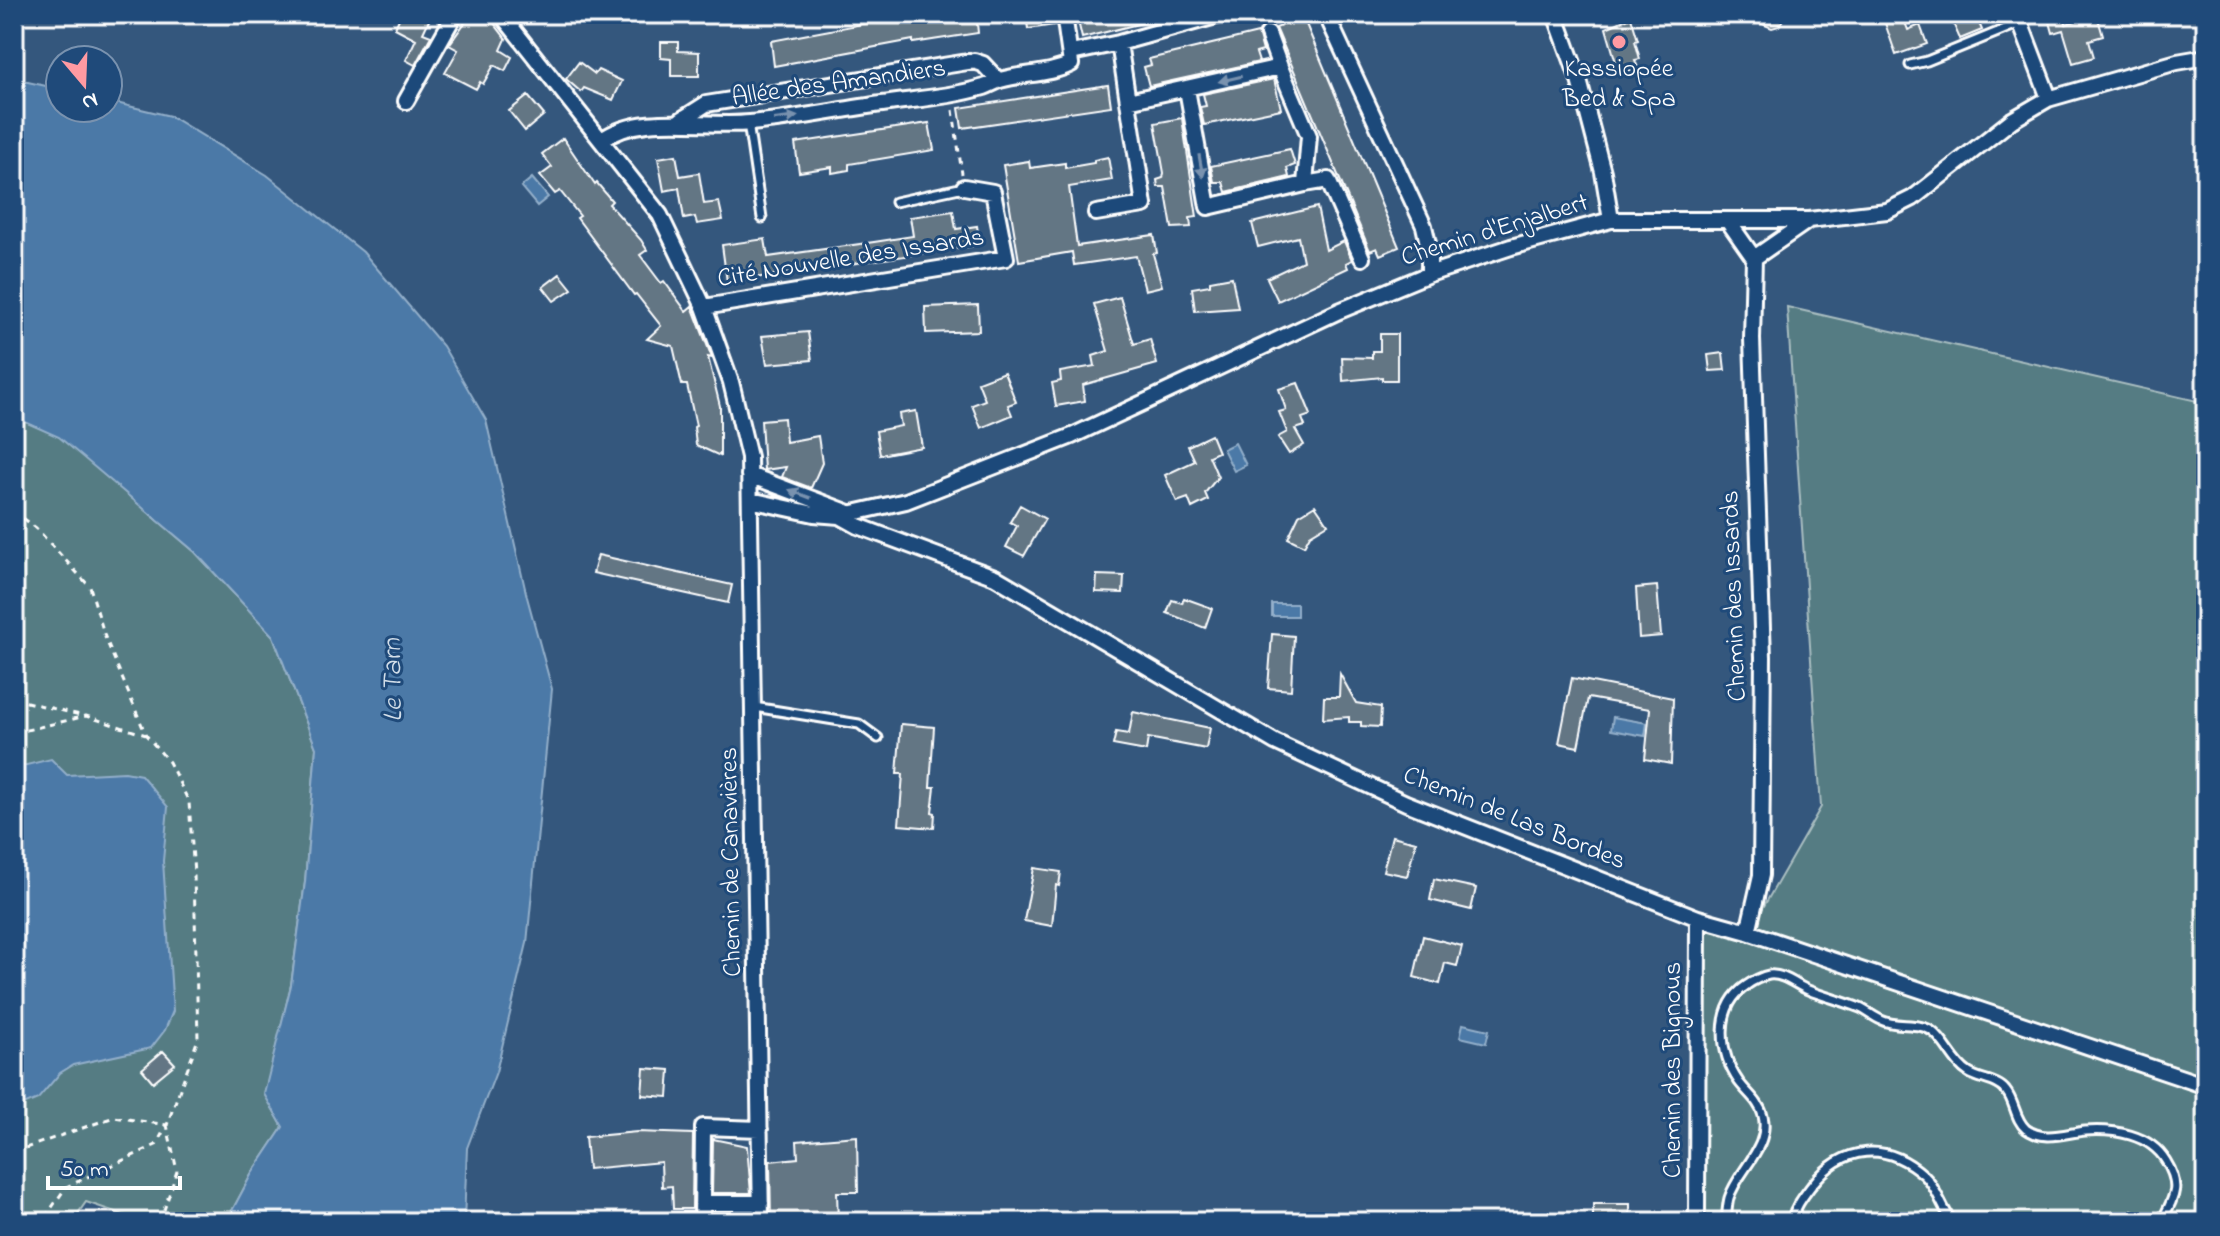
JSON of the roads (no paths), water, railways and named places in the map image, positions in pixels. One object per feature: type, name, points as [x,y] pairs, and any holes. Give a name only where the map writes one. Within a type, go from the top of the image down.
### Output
[{"type":"street","points":[[406,101],[455,14]]},
{"type":"street","name":"Chemin de Canavières","points":[[501,14],[660,215],[704,307],[731,382],[749,457],[761,1222]]},
{"type":"street","points":[[1064,14],[1071,53]]},
{"type":"street","name":"Allée des Amandiers","points":[[602,140],[626,128],[681,120],[705,125],[748,123],[951,94],[998,80],[1061,69],[1071,64],[1071,53],[1223,14]]},
{"type":"street","points":[[1326,14],[1424,226],[1429,248],[1429,274]]},
{"type":"street","points":[[1555,14],[1579,80],[1603,172],[1611,220]]},
{"type":"street","points":[[2019,18],[2049,98]]},
{"type":"street","points":[[1268,34],[1309,136],[1305,184]]},
{"type":"street","points":[[1096,213],[1144,205],[1119,43]]},
{"type":"street","name":"Chemin d'Enjalbert","points":[[750,500],[814,514],[846,515],[906,501],[1072,436],[1326,317],[1429,274],[1511,247],[1611,220],[1809,220],[1887,211],[1913,198],[2012,120],[2049,98],[2177,62],[2206,57]]},
{"type":"street","points":[[681,120],[706,104],[974,61],[983,64],[998,80]]},
{"type":"street","points":[[1128,101],[1280,67]]},
{"type":"street","points":[[1187,89],[1208,207],[1328,180],[1362,258]]},
{"type":"street","points":[[741,98],[748,123]]},
{"type":"street","name":"Cité Nouvelle des Issards","points":[[704,307],[1006,258],[993,192],[964,187]]},
{"type":"street","points":[[1728,221],[1754,258],[1809,220]]},
{"type":"street","name":"Chemin des Issards","points":[[1748,932],[1762,859],[1763,657],[1753,386],[1754,258]]},
{"type":"street","points":[[749,475],[846,515]]},
{"type":"street","name":"Chemin de Las Bordes","points":[[846,515],[858,526],[995,577],[1275,742],[1406,803],[1698,918],[1748,932],[2206,1086]]},
{"type":"street","name":"Chemin des Bignous","points":[[1697,1222],[1698,918]]},
{"type":"street","points":[[702,1222],[703,1127],[760,1129]]},
{"type":"street","points":[[702,1203],[761,1203]]},
{"type":"lane","points":[[1910,65],[1927,61],[2019,18]]},
{"type":"lane","points":[[748,123],[762,218]]},
{"type":"lane","points":[[895,202],[964,187]]},
{"type":"lane","points":[[753,707],[859,724],[878,738]]},
{"type":"lane","points":[[1726,1222],[1730,1196],[1761,1142],[1763,1116],[1754,1097],[1740,1084],[1724,1053],[1723,1024],[1727,1007],[1736,994],[1748,984],[1769,975],[1783,977],[1893,1025],[1933,1032],[1958,1065],[1969,1074],[1997,1084],[2006,1091],[2018,1117],[2026,1128],[2034,1132],[2057,1136],[2111,1131],[2148,1142],[2162,1155],[2176,1183],[2174,1195],[2160,1222]]},
{"type":"lane","points":[[1791,1222],[1795,1207],[1820,1175],[1837,1161],[1866,1151],[1897,1156],[1927,1177],[1953,1222]]},
{"type":"water","name":"Le Tarn","points":[[14,79],[44,86],[44,124],[124,124],[124,105],[170,116],[267,175],[363,252],[443,346],[486,420],[552,689],[527,943],[496,1072],[467,1148],[464,1222],[226,1222],[251,1175],[283,1127],[264,1094],[291,985],[305,882],[316,748],[273,636],[195,552],[59,437],[14,417]]},
{"type":"water","points":[[532,178],[548,197],[537,206],[521,187]]},
{"type":"water","points":[[1235,443],[1246,465],[1234,471],[1223,449]]},
{"type":"water","points":[[1272,604],[1297,604],[1297,616],[1272,616]]},
{"type":"water","points":[[1613,717],[1647,723],[1645,736],[1611,730]]},
{"type":"water","points":[[51,759],[67,775],[125,772],[141,775],[168,807],[163,861],[173,1011],[165,1030],[151,1048],[73,1065],[60,1073],[38,1099],[14,1109],[14,768]]},
{"type":"water","points":[[1463,1024],[1489,1030],[1486,1043],[1460,1037]]},
{"type":"place","name":"Kassiopée Bed & Spa","points":[[1619,42]]}]
